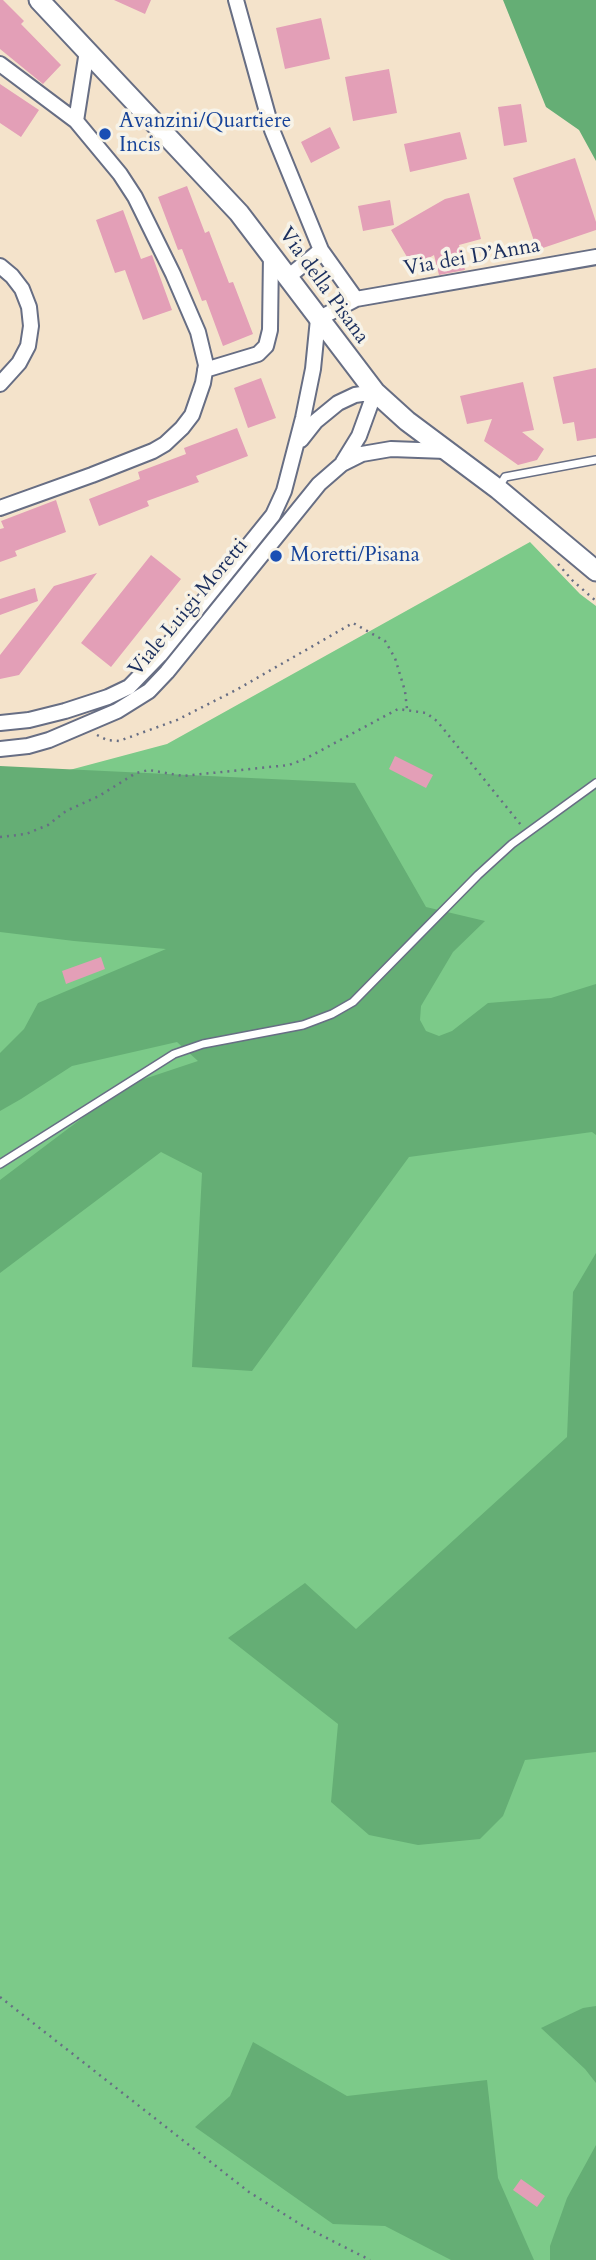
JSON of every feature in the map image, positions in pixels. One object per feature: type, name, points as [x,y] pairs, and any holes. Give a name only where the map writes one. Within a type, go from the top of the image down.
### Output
[{"type":"main road","name":"Via della Pisana","points":[[39,0],[227,199],[375,392],[401,416],[498,489],[596,570]]},
{"type":"street","points":[[236,0],[272,130],[321,250],[356,299]]},
{"type":"street","points":[[76,121],[87,51]]},
{"type":"street","points":[[0,64],[76,121],[104,153],[135,197],[193,319],[203,350],[205,370],[192,415],[165,444],[103,471],[0,508]]},
{"type":"street","points":[[288,277],[321,250]]},
{"type":"street","points":[[205,370],[258,354],[266,346],[270,330],[271,254]]},
{"type":"street","name":"Via dei D’Anna","points":[[318,318],[356,299],[596,257]]},
{"type":"street","points":[[0,266],[22,289],[29,307],[31,326],[27,346],[19,363],[0,384]]},
{"type":"street","name":"Viale Luigi Moretti","points":[[0,723],[29,720],[65,711],[129,687],[160,655],[273,515],[282,497],[311,379],[318,318]]},
{"type":"street","name":"Viale Luigi Moretti","points":[[294,450],[316,421],[332,407],[349,397],[375,392],[359,436],[342,464]]},
{"type":"street","name":"Viale Luigi Moretti","points":[[0,749],[49,740],[88,724],[132,703],[162,678],[319,484],[342,464],[362,454],[391,449],[448,451]]},
{"type":"street","points":[[0,741],[37,735],[54,729],[65,711]]},
{"type":"lane","points":[[498,489],[505,477],[596,460]]},
{"type":"lane","points":[[0,1164],[173,1054],[203,1044],[303,1025],[332,1014],[353,1002],[478,875],[527,833],[596,783]]},
{"type":"path","points":[[88,724],[99,737],[119,741],[155,729],[236,690],[353,622],[385,641],[395,658],[405,691],[407,709]]},
{"type":"path","points":[[0,837],[26,834],[48,825],[66,811],[99,796],[136,773],[149,770],[183,776],[289,765],[398,709],[426,713],[437,721],[527,833]]},
{"type":"path","points":[[0,1997],[249,2192],[303,2226],[370,2260]]},
{"type":"green space","points":[[503,0],[596,0],[596,161],[579,130],[546,107]]},
{"type":"green space","points":[[530,542],[580,594],[596,606],[596,2260],[0,2260],[0,781],[32,780],[167,744]]},
{"type":"green space","points":[[0,766],[355,783],[426,907],[485,921],[453,952],[421,1006],[420,1020],[426,1031],[439,1036],[452,1031],[488,1003],[551,998],[596,984],[596,1135],[592,1132],[409,1157],[252,1371],[192,1367],[202,1173],[161,1152],[0,1273],[0,1180],[126,1085],[198,1061],[177,1042],[72,1066],[0,1111],[0,1053],[24,1029],[38,1003],[166,949],[0,932]]},
{"type":"green space","points":[[596,1253],[596,1752],[525,1760],[503,1816],[480,1839],[418,1845],[369,1835],[331,1802],[338,1724],[228,1638],[305,1583],[356,1629],[567,1437],[573,1292]]},
{"type":"green space","points":[[596,2006],[596,2083],[585,2069],[541,2028],[583,2008]]},
{"type":"green space","points":[[253,2042],[347,2096],[487,2080],[498,2178],[534,2260],[451,2260],[385,2226],[333,2224],[195,2127],[230,2096]]},
{"type":"green space","points":[[596,2145],[596,2260],[550,2260],[550,2246],[567,2198]]},
{"type":"building","points":[[0,0],[24,21],[21,24],[61,65],[43,84],[0,49]]},
{"type":"building","points":[[114,0],[151,0],[145,14]]},
{"type":"building","points":[[321,18],[330,59],[285,69],[276,28]]},
{"type":"building","points":[[389,69],[397,113],[353,121],[345,77]]},
{"type":"building","points":[[0,84],[39,110],[21,137],[0,123]]},
{"type":"building","points":[[521,104],[527,142],[504,146],[498,107]]},
{"type":"building","points":[[330,127],[340,148],[311,163],[301,142]]},
{"type":"building","points":[[460,132],[467,159],[410,172],[404,144]]},
{"type":"building","points":[[575,158],[596,222],[596,230],[537,250],[513,178]]},
{"type":"building","points":[[187,186],[205,233],[209,231],[229,283],[233,282],[253,334],[223,346],[206,300],[202,301],[182,249],[178,250],[158,197]]},
{"type":"building","points":[[469,193],[481,239],[459,245],[465,270],[439,275],[434,255],[413,267],[391,230],[445,199]]},
{"type":"building","points":[[390,200],[394,225],[363,231],[358,206]]},
{"type":"building","points":[[123,210],[141,259],[152,255],[172,310],[143,320],[125,270],[115,273],[96,220]]},
{"type":"building","points":[[596,368],[596,438],[577,441],[574,422],[563,424],[553,377]]},
{"type":"building","points":[[261,378],[276,418],[248,428],[234,388]]},
{"type":"building","points":[[523,382],[534,430],[522,432],[544,449],[537,460],[518,465],[484,441],[492,419],[467,424],[460,396]]},
{"type":"building","points":[[237,428],[248,456],[196,476],[199,482],[147,501],[149,506],[99,526],[89,499],[140,479],[138,472],[186,454],[184,448]]},
{"type":"building","points":[[56,500],[66,532],[15,551],[17,556],[0,562],[0,529],[4,528],[1,521]]},
{"type":"building","points":[[151,555],[181,579],[111,667],[81,643]]},
{"type":"building","points":[[97,573],[19,675],[0,679],[0,655],[54,586]]},
{"type":"building","points":[[35,588],[38,601],[0,615],[0,599]]},
{"type":"building","points":[[395,756],[433,775],[426,788],[389,769]]},
{"type":"building","points":[[101,957],[105,969],[66,984],[62,971]]},
{"type":"building","points":[[521,2179],[545,2196],[537,2207],[513,2190]]},
{"type":"place","name":"Avanzini/Quartiere Incis","points":[[105,134]]},
{"type":"place","name":"Moretti/Pisana","points":[[276,556]]}]
